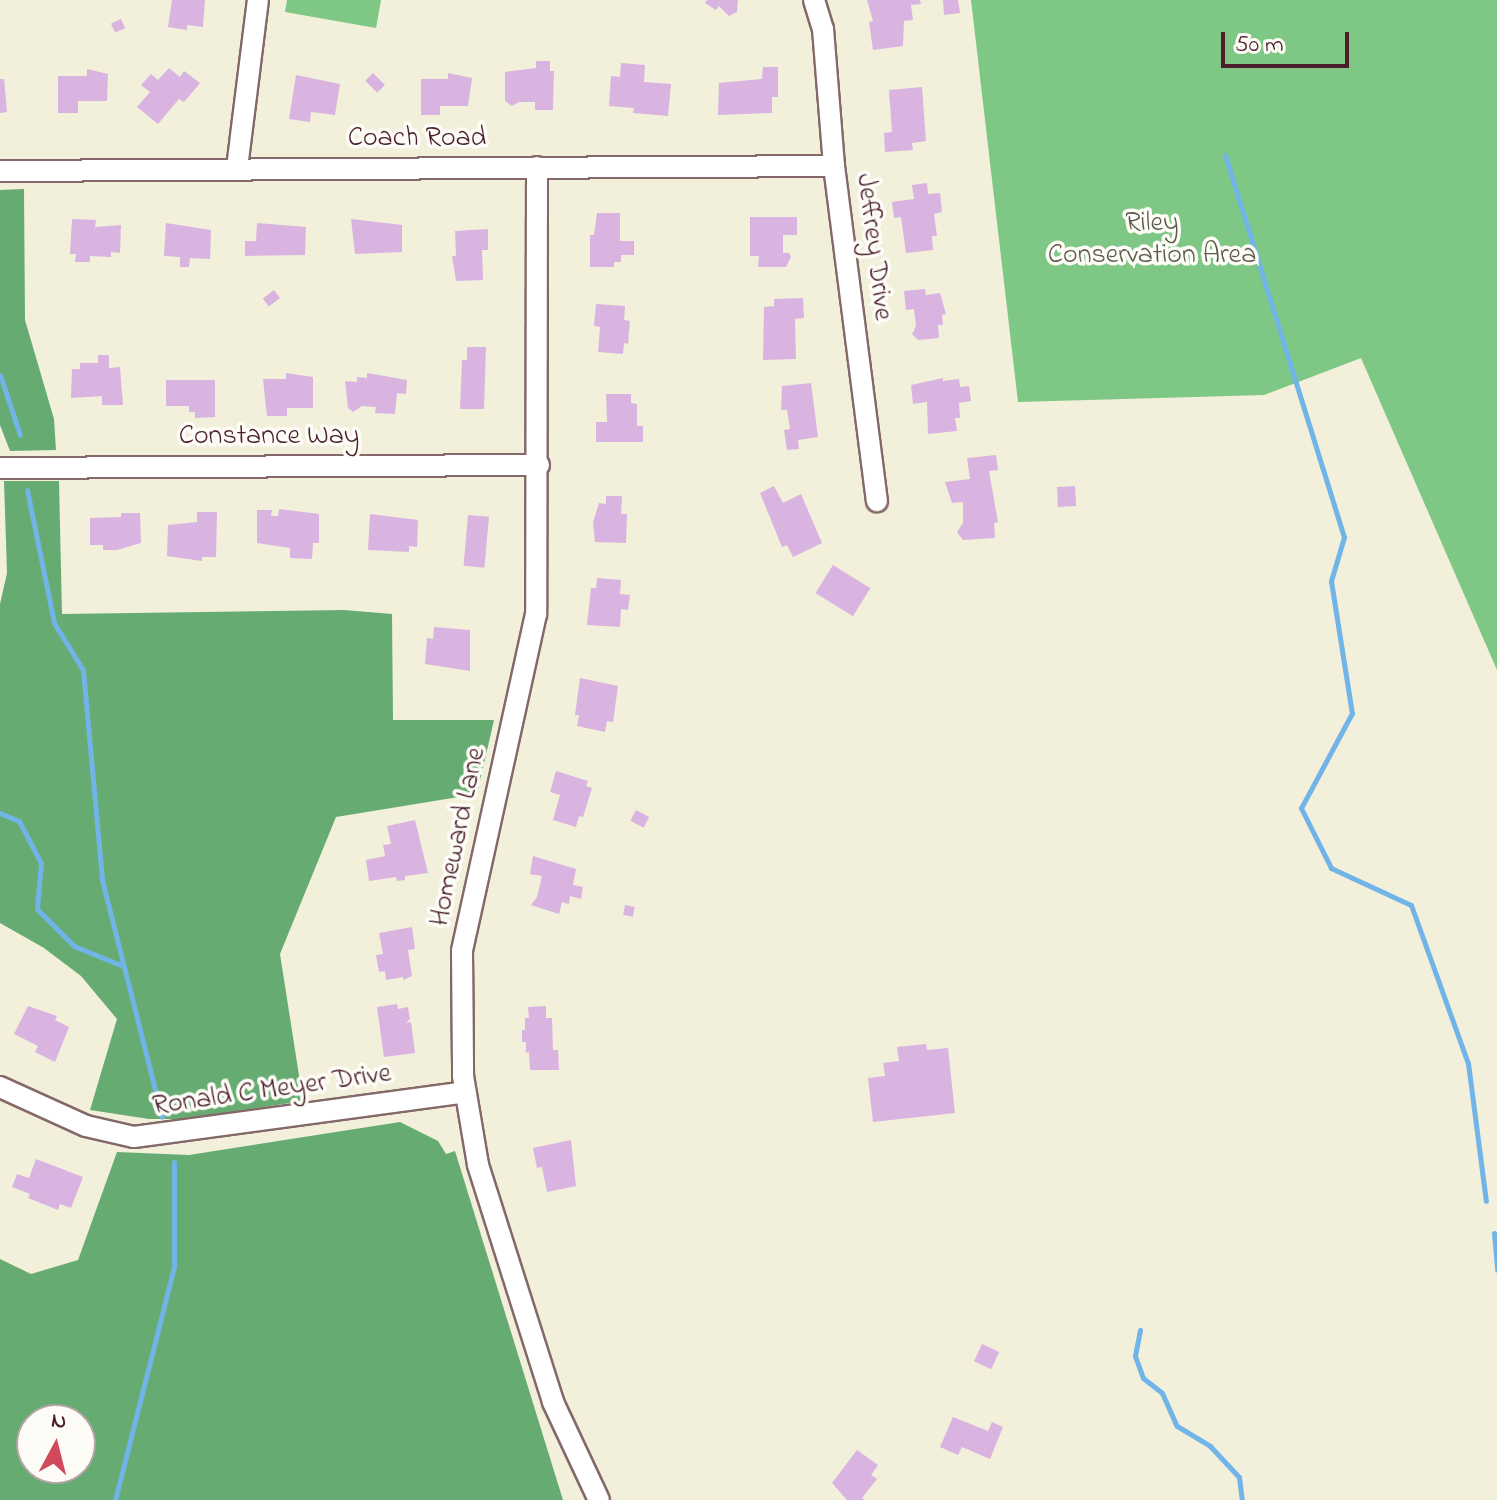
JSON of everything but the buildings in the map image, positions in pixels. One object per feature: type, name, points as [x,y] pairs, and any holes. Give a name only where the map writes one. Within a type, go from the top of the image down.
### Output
[{"type":"street","points":[[237,168],[258,0]]},
{"type":"street","name":"Jeffrey Drive","points":[[814,0],[823,29],[834,166],[877,501]]},
{"type":"street","name":"Coach Road","points":[[0,171],[834,166]]},
{"type":"street","name":"Homeward Lane","points":[[537,167],[539,465],[536,614],[462,951],[465,1092],[478,1165],[553,1402],[599,1500]]},
{"type":"street","name":"Constance Way","points":[[0,468],[539,465]]},
{"type":"street","name":"Ronald C Meyer Drive","points":[[0,1087],[86,1126],[134,1137],[465,1092]]},
{"type":"green space","points":[[287,0],[381,0],[376,28],[285,12]]},
{"type":"green space","name":"Riley Conservation Area","points":[[971,0],[1497,0],[1497,670],[1361,358],[1264,395],[1018,402]]},
{"type":"green space","points":[[24,189],[25,320],[54,419],[56,450],[10,451],[0,425],[0,190]]},
{"type":"green space","points":[[4,481],[59,481],[62,614],[344,610],[392,614],[393,720],[494,720],[477,794],[336,817],[280,954],[303,1101],[184,1119],[149,1119],[90,1110],[117,1019],[81,976],[44,948],[0,923],[0,604],[7,573]]},
{"type":"green space","points":[[400,1122],[438,1141],[446,1154],[455,1151],[563,1500],[0,1500],[0,1259],[31,1274],[78,1260],[117,1152],[189,1155]]},
{"type":"waterway","points":[[1225,155],[1344,537],[1331,581],[1352,713],[1301,808],[1331,868],[1411,905],[1468,1063],[1486,1201]]},
{"type":"waterway","points":[[0,375],[20,435]]},
{"type":"waterway","points":[[27,490],[54,623],[83,670],[102,880],[162,1117]]},
{"type":"waterway","points":[[0,813],[19,821],[41,863],[37,909],[74,946],[123,966]]},
{"type":"waterway","points":[[115,1500],[174,1267],[174,1162]]},
{"type":"waterway","points":[[1494,1233],[1497,1270]]},
{"type":"waterway","points":[[1140,1330],[1135,1356],[1143,1378],[1162,1393],[1177,1426],[1210,1446],[1239,1477],[1242,1500]]}]
